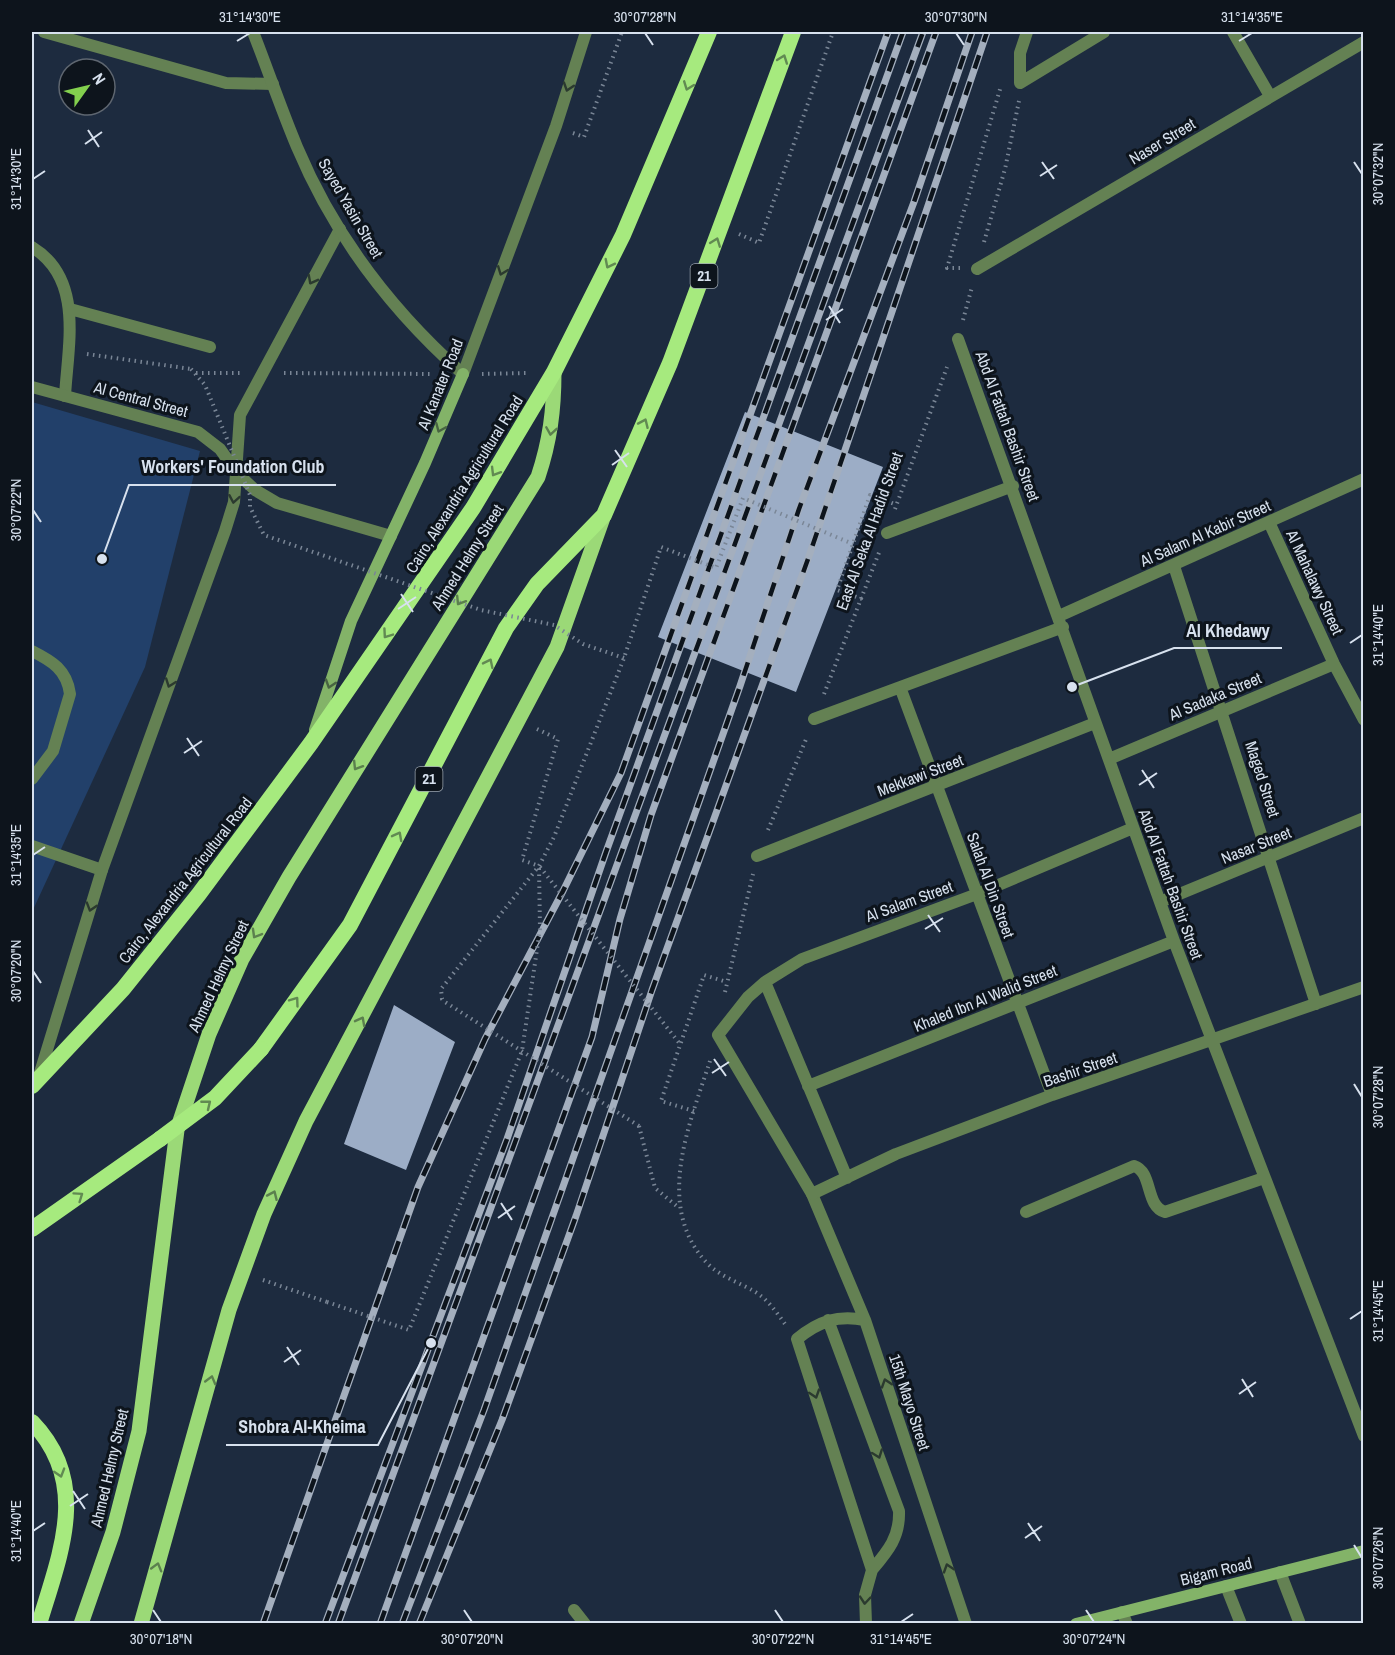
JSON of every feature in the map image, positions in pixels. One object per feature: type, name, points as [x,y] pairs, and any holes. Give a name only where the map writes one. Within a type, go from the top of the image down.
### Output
[{"type":"highway","name":"Cairo, Alexandria Agricultural Road","points":[[35,1082],[123,989],[199,894],[311,743],[473,508],[554,372],[623,235],[709,32]]},
{"type":"highway","name":"21","points":[[32,1229],[215,1098],[261,1049],[350,925],[506,628],[537,584],[603,515],[670,363],[793,32]]},
{"type":"highway","points":[[33,1428],[57,1461],[68,1498],[66,1535],[39,1623]]},
{"type":"main road","name":"Ahmed Helmy Street","points":[[81,1623],[113,1532],[139,1431],[177,1130],[209,1034],[242,959],[289,877],[538,477],[549,444],[553,422],[554,372]]},
{"type":"main road","name":"Al Kanater Road","points":[[311,743],[351,621],[462,374]]},
{"type":"main road","points":[[141,1623],[229,1310],[264,1214],[306,1121],[557,647],[603,515]]},
{"type":"main road","name":"Bigam Road","points":[[1076,1623],[1124,1618],[1226,1586],[1364,1551]]},
{"type":"street","points":[[44,32],[214,80],[249,85],[273,84]]},
{"type":"street","name":"Sayed Yasin Street","points":[[253,32],[298,149],[340,229],[377,285],[407,321],[462,374]]},
{"type":"street","name":"Al Kanater Road","points":[[462,374],[556,126],[586,32]]},
{"type":"street","points":[[1020,83],[1020,53],[1027,32]]},
{"type":"street","points":[[1020,83],[1104,32]]},
{"type":"street","points":[[1233,32],[1270,96]]},
{"type":"street","name":"Naser Street","points":[[977,269],[1364,42]]},
{"type":"street","points":[[35,1082],[102,870],[234,502],[240,415],[340,229]]},
{"type":"street","points":[[32,247],[46,256],[63,281],[70,309],[65,396]]},
{"type":"street","points":[[70,309],[210,347]]},
{"type":"street","name":"Abd Al Fattah Bashir Street","points":[[958,339],[1013,486],[1174,941],[1364,1436]]},
{"type":"street","name":"Al Central Street","points":[[32,387],[198,432],[220,449],[237,473],[255,490],[277,503],[391,536]]},
{"type":"street","name":"Al Salam Al Kabir Street","points":[[814,719],[1061,622],[1174,566],[1364,479]]},
{"type":"street","points":[[886,533],[1013,486]]},
{"type":"street","name":"Al Mahalawy Street","points":[[1269,522],[1334,664],[1364,720]]},
{"type":"street","name":"Maged Street","points":[[1174,566],[1223,711],[1316,1004]]},
{"type":"street","points":[[32,651],[60,669],[66,677],[70,694],[70,703],[53,752],[32,778]]},
{"type":"street","name":"Al Sadaka Street","points":[[1109,759],[1334,664]]},
{"type":"street","name":"Salah Al Din Street","points":[[900,687],[1052,1095]]},
{"type":"street","name":"Mekkawi Street","points":[[757,856],[1095,723]]},
{"type":"street","name":"Nasar Street","points":[[1160,902],[1364,818]]},
{"type":"street","name":"Al Salam Street","points":[[718,1035],[738,1009],[765,982],[812,955],[977,894],[1133,828]]},
{"type":"street","points":[[32,846],[102,870]]},
{"type":"street","name":"Khaled Ibn Al Walid Street","points":[[808,1086],[1174,941]]},
{"type":"street","points":[[765,982],[847,1178]]},
{"type":"street","name":"Bashir Street","points":[[812,1194],[896,1154],[1052,1095],[1212,1042],[1364,987]]},
{"type":"street","name":"15th Mayo Street","points":[[718,1035],[812,1194],[865,1320],[966,1623]]},
{"type":"street","points":[[1026,1212],[1134,1166],[1142,1172],[1156,1206],[1165,1212],[1264,1178]]},
{"type":"street","points":[[865,1320],[844,1317],[828,1320],[811,1327],[796,1339],[872,1570]]},
{"type":"street","points":[[828,1320],[899,1511],[894,1542],[872,1570],[865,1595],[866,1623]]},
{"type":"street","points":[[1280,1572],[1300,1623]]},
{"type":"street","points":[[1226,1586],[1241,1623]]},
{"type":"street","points":[[574,1610],[585,1623]]},
{"type":"path","points":[[584,137],[622,32]]},
{"type":"path","points":[[759,243],[833,32]]},
{"type":"path","points":[[947,268],[1004,76]]},
{"type":"path","name":"East Al Seka Al Hadid Street","points":[[680,1209],[680,1171],[694,1111],[718,1035],[727,982],[757,856],[862,599],[958,339],[1005,170],[1020,83]]},
{"type":"path","points":[[106,357],[191,369],[196,373],[205,385],[250,495],[250,507],[264,535],[481,610],[555,625],[583,644],[624,658]]},
{"type":"path","points":[[196,373],[554,372]]},
{"type":"path","points":[[862,599],[837,590],[870,495],[897,505]]},
{"type":"path","points":[[796,1339],[774,1309],[758,1294],[707,1263],[690,1237],[680,1209],[655,1188],[639,1126],[445,1002],[440,994],[441,989],[539,866],[554,837],[624,658],[661,547],[716,568],[743,498],[853,544]]},
{"type":"path","points":[[520,720],[558,739],[522,860],[539,866],[680,1044]]},
{"type":"path","points":[[243,1273],[409,1330],[522,1051],[540,929],[539,866]]},
{"type":"path","points":[[694,1111],[661,1101],[704,975],[727,982]]},
{"type":"shaded area","points":[[32,402],[200,451],[145,667],[32,912]]},
{"type":"building","points":[[745,412],[883,467],[796,692],[658,637]]},
{"type":"building","points":[[394,1005],[455,1042],[406,1170],[344,1144]]},
{"type":"railway","points":[[263,1624],[418,1187],[485,1039],[563,891],[621,773],[888,32]]},
{"type":"railway","points":[[325,1624],[507,1139],[606,852],[903,32]]},
{"type":"railway","points":[[338,1624],[923,32]]},
{"type":"railway","points":[[380,1624],[592,1037],[620,919],[651,815],[936,32]]},
{"type":"railway","points":[[402,1624],[484,1410],[740,686],[799,509],[914,202],[972,32]]},
{"type":"railway","points":[[419,1624],[502,1420],[576,1216],[652,990],[808,559],[987,32]]},
{"type":"place","name":"Workers' Foundation Club","points":[[102,559]]},
{"type":"place","name":"Al Khedawy","points":[[1072,687]]},
{"type":"place","name":"Shobra Al-Kheima","points":[[431,1343]]}]
